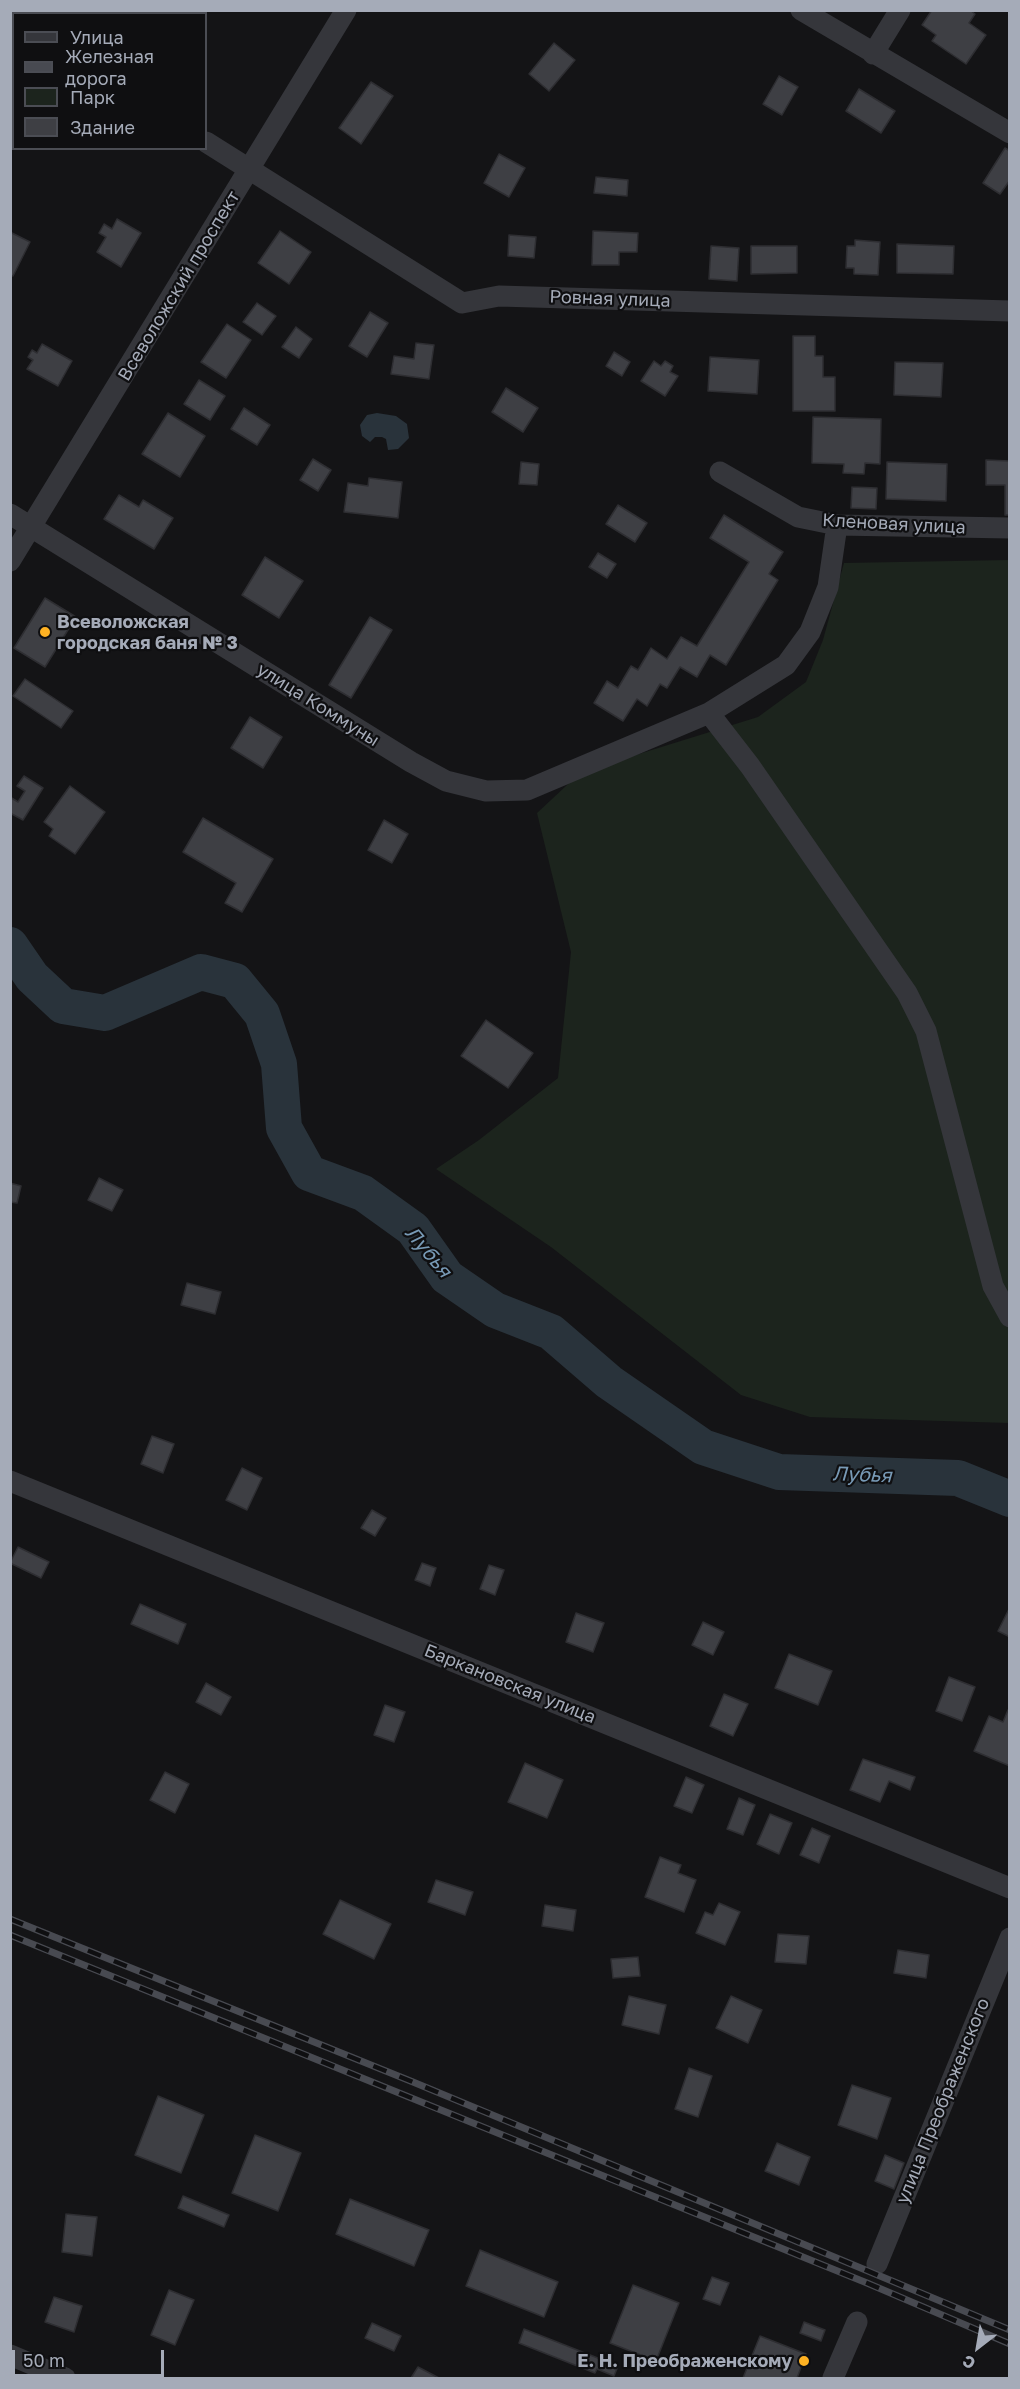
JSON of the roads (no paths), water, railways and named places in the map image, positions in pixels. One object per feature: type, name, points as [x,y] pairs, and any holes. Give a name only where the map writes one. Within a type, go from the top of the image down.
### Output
[{"type":"street","name":"Всеволожский проспект","points":[[10,561],[346,10]]},
{"type":"street","points":[[801,10],[1010,133]]},
{"type":"street","points":[[873,54],[900,10]]},
{"type":"street","name":"Ровная улица","points":[[207,143],[462,303],[499,296],[1010,311]]},
{"type":"street","name":"Кленовая улица","points":[[720,472],[798,517],[837,525],[1010,528]]},
{"type":"street","name":"улица Коммуны","points":[[10,514],[411,762],[446,781],[486,791],[527,790],[709,713],[786,665],[810,632],[828,587],[837,525]]},
{"type":"street","points":[[709,713],[750,766],[907,993],[926,1031],[993,1286],[1010,1317]]},
{"type":"street","name":"Баркановская улица","points":[[10,1481],[1010,1888]]},
{"type":"street","name":"улица Преображенского","points":[[877,2264],[1010,1938]]},
{"type":"street","points":[[833,2379],[857,2322]]},
{"type":"street","points":[[10,2355],[65,2379]]},
{"type":"waterway","name":"Лубья","points":[[10,945],[32,977],[63,1006],[105,1013],[201,972],[235,981],[262,1014],[279,1064],[284,1128],[309,1173],[363,1193],[413,1229],[447,1277],[495,1310],[551,1332],[609,1382],[703,1447],[779,1472],[958,1478],[1010,1499]]},
{"type":"railway","points":[[10,1919],[413,2082],[1010,2330]]},
{"type":"railway","points":[[10,1935],[867,2283],[1010,2344]]},
{"type":"place","name":"Всеволожская городская баня № 3","points":[[45,632]]},
{"type":"place","name":"Е. Н. Преображенскому","points":[[804,2361]]}]
